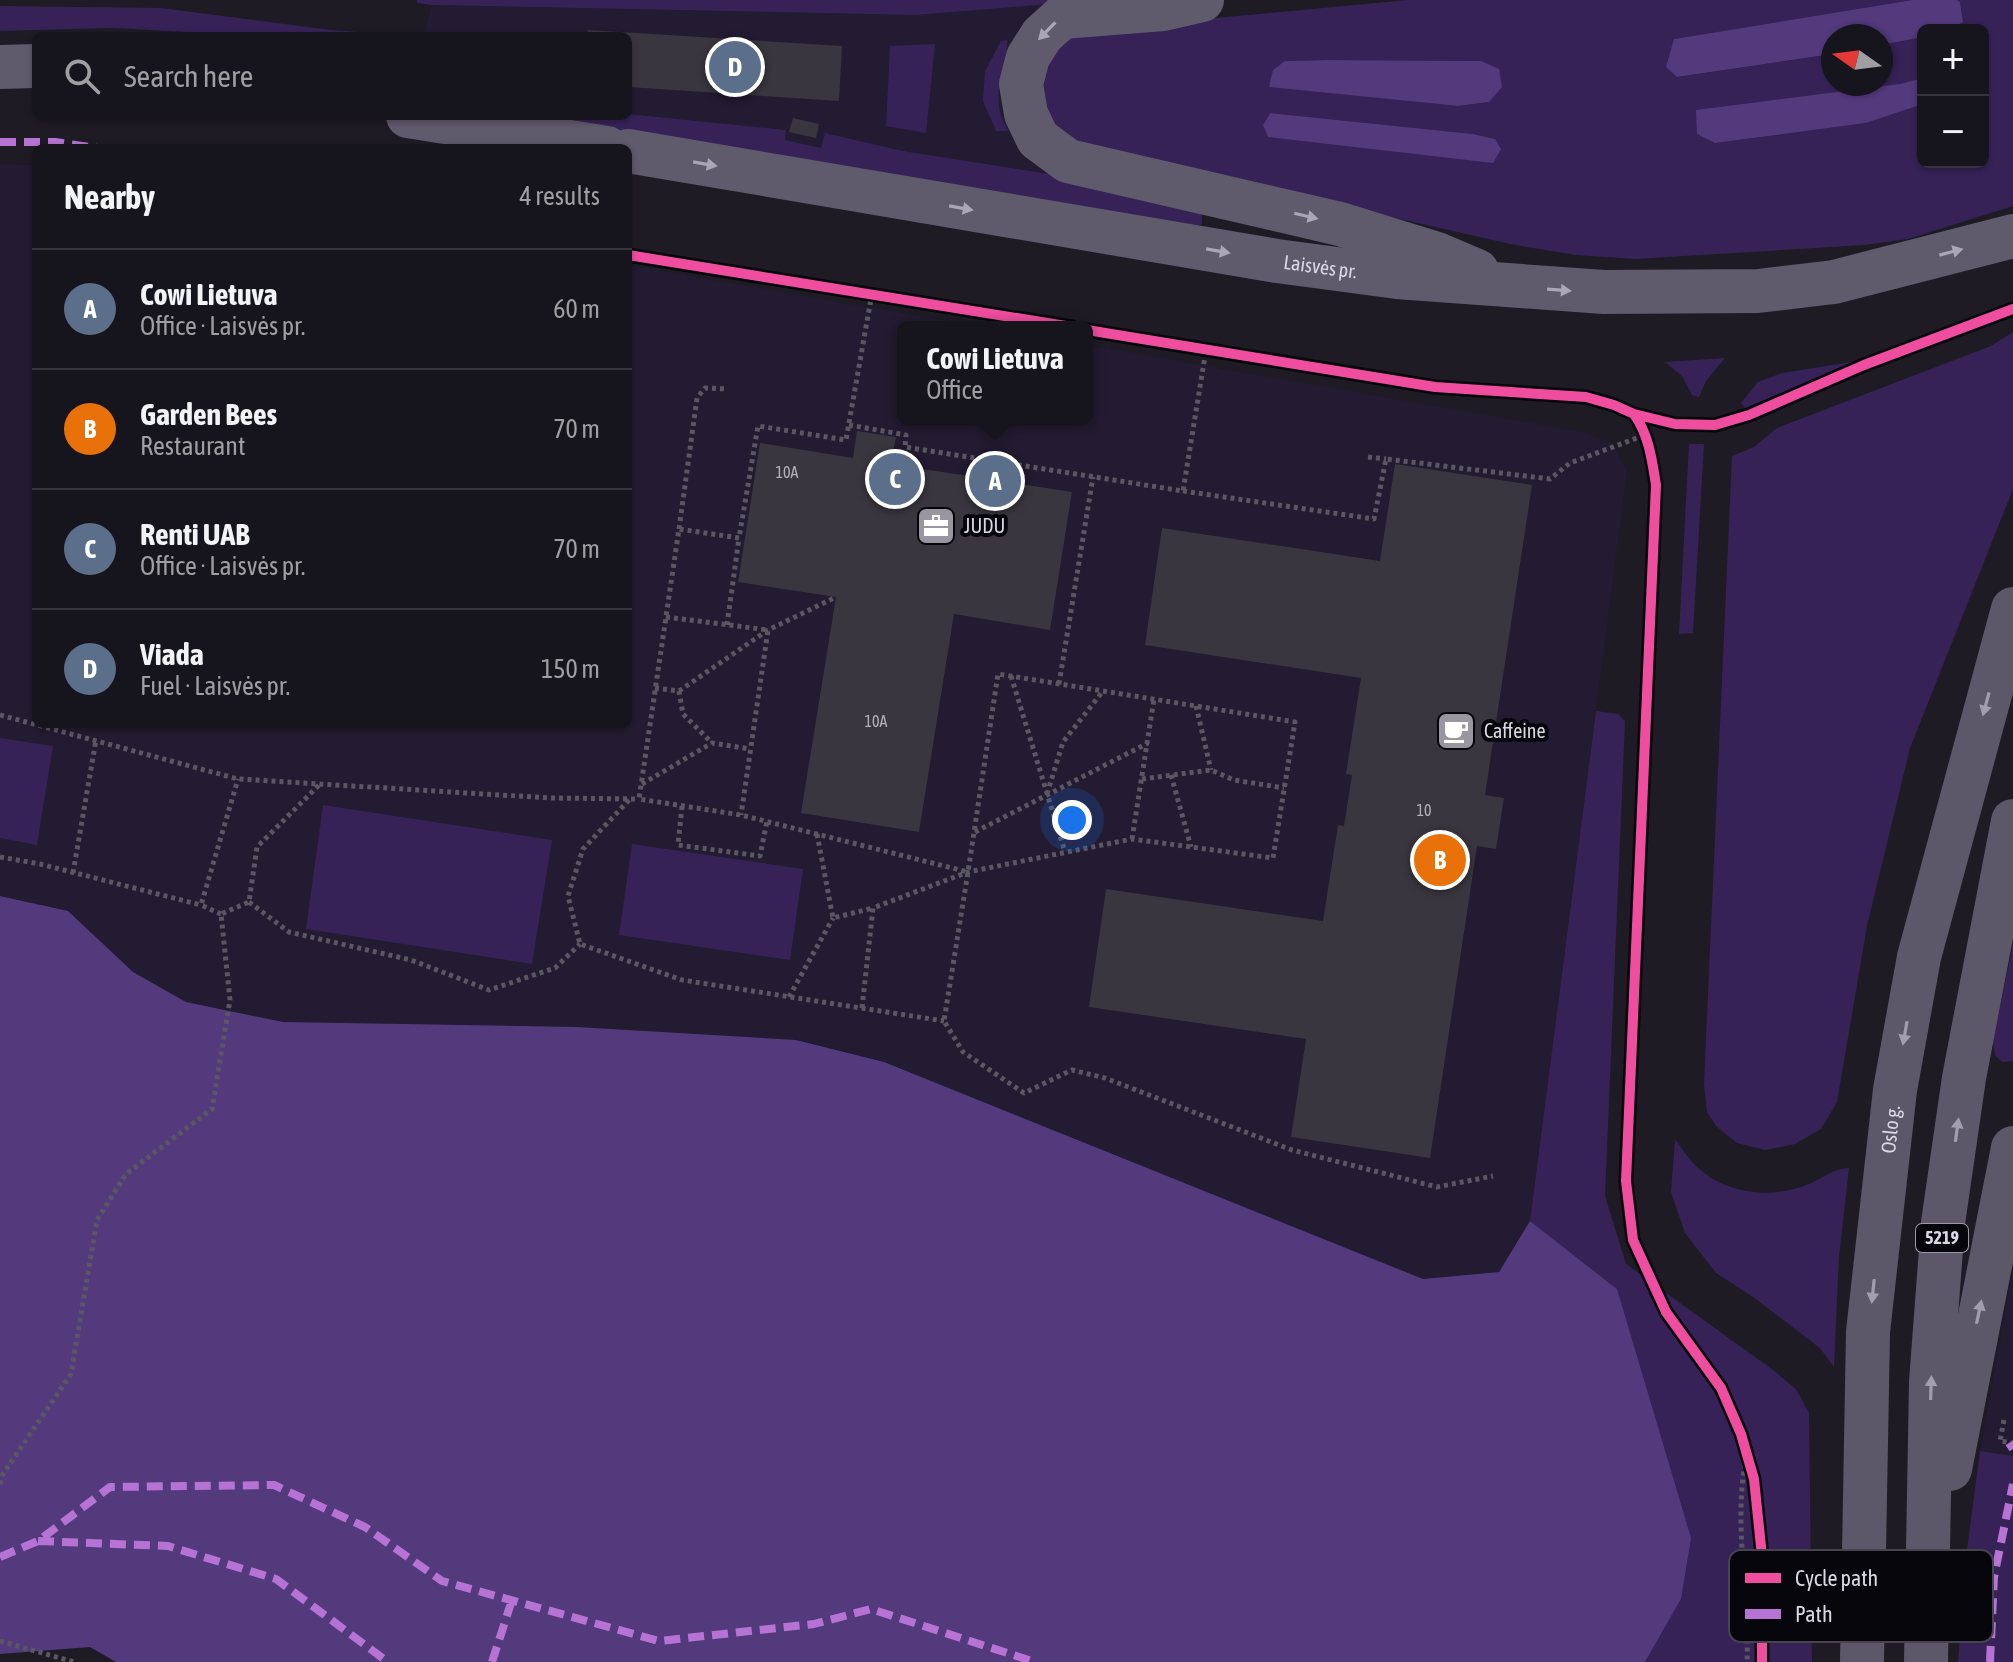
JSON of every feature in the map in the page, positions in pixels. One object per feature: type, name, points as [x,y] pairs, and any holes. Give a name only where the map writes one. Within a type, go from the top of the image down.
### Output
[{"type":"highway","name":"Oslo g.","points":[[1864,1550],[1868,1332],[1895,1090],[1919,957],[2013,609]]},
{"type":"highway","name":"5219","points":[[1927,1550],[1931,1382],[1943,1223],[1964,1078],[2013,821]]},
{"type":"highway","points":[[1936,1550],[1969,1362],[2013,1148]]},
{"type":"highway","name":"Oslo g.","points":[[1862,1642],[1862,1662]]},
{"type":"main road","points":[[1202,0],[1163,9],[1062,17],[1042,35],[1028,57],[1021,84],[1026,114],[1038,139],[1068,161],[1340,224],[1437,254],[1514,287]]},
{"type":"main road","points":[[0,67],[32,66]]},
{"type":"main road","points":[[433,120],[582,144]]},
{"type":"main road","name":"Laisvės pr.","points":[[632,152],[1277,261],[1397,277],[1514,287],[1604,292],[1758,291],[1834,282],[2013,236]]},
{"type":"path","points":[[727,625],[758,426],[846,440],[872,293]]},
{"type":"path","points":[[1183,491],[1206,350]]},
{"type":"path","points":[[639,799],[697,398],[705,388],[727,389]]},
{"type":"path","points":[[849,425],[906,435],[905,447],[1374,519],[1386,459]]},
{"type":"path","points":[[1368,457],[1550,479],[1570,463],[1645,435]]},
{"type":"path","points":[[1059,684],[1093,477]]},
{"type":"path","points":[[679,529],[739,538]]},
{"type":"path","points":[[655,688],[679,691],[768,630],[836,597]]},
{"type":"path","points":[[666,617],[768,630]]},
{"type":"path","points":[[741,815],[768,630]]},
{"type":"path","points":[[833,918],[873,908],[968,872],[1132,839],[1273,858],[1295,722],[998,674],[968,872],[944,1021],[963,1052],[1024,1093],[1072,1070],[1105,1078],[1292,1150],[1408,1180],[1437,1187],[1493,1176]]},
{"type":"path","points":[[1011,676],[1065,852]]},
{"type":"path","points":[[679,691],[683,714],[712,743],[750,749]]},
{"type":"path","points":[[1047,794],[1063,742],[1103,691]]},
{"type":"path","points":[[1132,839],[1154,699]]},
{"type":"path","points":[[1196,706],[1211,770]]},
{"type":"path","points":[[0,715],[32,723]]},
{"type":"path","points":[[50,728],[238,779],[550,798],[639,799],[741,815],[968,872]]},
{"type":"path","points":[[73,873],[96,740]]},
{"type":"path","points":[[641,784],[712,743]]},
{"type":"path","points":[[974,832],[1148,743]]},
{"type":"path","points":[[1142,779],[1211,770],[1234,780],[1284,788]]},
{"type":"path","points":[[1171,775],[1191,847]]},
{"type":"path","points":[[201,905],[238,779]]},
{"type":"path","points":[[249,902],[257,847],[320,784]]},
{"type":"path","points":[[580,944],[568,896],[583,849],[629,799]]},
{"type":"path","points":[[682,806],[678,845],[760,856],[767,821]]},
{"type":"path","points":[[789,997],[833,918],[817,834]]},
{"type":"path","points":[[0,857],[201,905],[221,914],[249,902]]},
{"type":"path","points":[[249,902],[289,932],[411,960],[489,990],[555,968],[580,944]]},
{"type":"path","points":[[862,1008],[873,908]]},
{"type":"path","points":[[0,1484],[3,1474],[71,1374],[97,1220],[126,1174],[212,1109],[230,1000],[221,914]]},
{"type":"path","points":[[580,944],[682,980],[944,1021]]},
{"type":"path","points":[[2005,1412],[2000,1441],[2013,1443]]},
{"type":"path","points":[[1747,1456],[1754,1479]]},
{"type":"path","points":[[1744,1550],[1740,1483],[1747,1456]]},
{"type":"path","points":[[0,1641],[74,1662]]},
{"type":"path","points":[[1747,1662],[1748,1642]]},
{"type":"shaded area","points":[[417,0],[1101,0],[915,15],[432,5],[417,3]]},
{"type":"shaded area","points":[[1408,0],[1912,0],[1675,39],[1678,77],[1821,56],[1821,96],[1865,96],[1715,143],[1866,123],[1917,106],[1917,168],[1989,168],[1989,24],[1960,24],[1963,22],[1957,0],[2013,0],[2013,206],[1908,239],[1864,245],[1635,259],[1576,255],[1515,245],[1087,148],[1049,123],[1042,90],[1046,65],[1070,38],[1080,33]],"holes":[[[1285,61],[1481,61],[1489,102],[1458,106],[1269,86]],[[1270,113],[1473,134],[1495,139],[1263,125]]]},
{"type":"shaded area","points":[[1912,0],[1957,0],[1963,22],[1917,24],[1917,38],[1893,43],[1893,24],[1821,24],[1821,56],[1677,77],[1666,67],[1674,39]]},
{"type":"shaded area","points":[[1086,1],[1062,176],[903,151],[826,133],[822,148],[785,140],[786,130],[632,114],[632,32],[424,32],[432,5],[915,15]]},
{"type":"shaded area","points":[[0,6],[161,8],[360,32],[187,32],[113,28],[0,31]]},
{"type":"shaded area","points":[[1917,38],[1917,80],[1893,87],[1893,43]]},
{"type":"shaded area","points":[[1007,40],[999,107],[1009,131],[996,131],[983,101],[985,71],[1001,41]]},
{"type":"shaded area","points":[[935,44],[926,133],[886,126],[890,46]]},
{"type":"shaded area","points":[[1285,61],[1481,61],[1499,69],[1502,87],[1489,102],[1458,106],[1269,87],[1273,70]]},
{"type":"shaded area","points":[[1917,80],[1917,106],[1866,123],[1715,143],[1697,134],[1696,110],[1821,94],[1893,96],[1893,85]]},
{"type":"shaded area","points":[[1270,113],[1473,134],[1495,139],[1501,149],[1493,163],[1268,137],[1263,125]]},
{"type":"shaded area","points":[[632,114],[786,130],[785,140],[821,148],[825,133],[903,151],[1062,176],[1202,213],[1202,224],[1194,227],[550,120],[632,120]]},
{"type":"shaded area","points":[[0,164],[32,165],[32,728],[632,728],[632,266],[947,321],[897,321],[897,425],[1093,425],[1093,346],[1578,431],[1611,442],[1627,470],[1530,1221],[1499,1272],[1423,1279],[884,1062],[797,1040],[577,1027],[283,1022],[186,1002],[133,972],[68,911],[0,896]]},
{"type":"shaded area","points":[[2013,332],[2013,489],[1910,748],[1867,926],[1837,1102],[1821,1129],[1795,1144],[1765,1150],[1737,1143],[1716,1126],[1707,1112],[1704,1084],[1732,456],[1754,447],[1777,428],[1991,346]]},
{"type":"shaded area","points":[[1725,358],[1706,381],[1699,397],[1692,395],[1682,376],[1665,362]]},
{"type":"shaded area","points":[[1858,361],[1745,408],[1741,403],[1758,382],[1782,373]]},
{"type":"shaded area","points":[[1689,444],[1704,444],[1693,633],[1679,634]]},
{"type":"shaded area","points":[[1596,711],[1618,714],[1625,721],[1605,1196],[1626,1264],[1773,1370],[1796,1389],[1809,1413],[1811,1550],[1729,1550],[1729,1642],[1812,1642],[1812,1662],[1645,1662],[1681,1599],[1617,1289],[1530,1221]]},
{"type":"shaded area","points":[[0,738],[53,746],[37,845],[0,838]]},
{"type":"shaded area","points":[[323,805],[552,840],[532,964],[306,929]]},
{"type":"shaded area","points":[[632,844],[803,869],[790,960],[619,935]]},
{"type":"shaded area","points":[[0,896],[68,911],[133,972],[186,1002],[283,1022],[577,1027],[796,1040],[884,1062],[1423,1279],[1499,1272],[1530,1221],[1617,1289],[1691,1538],[1681,1599],[1645,1662],[116,1662],[90,1647],[0,1654]]},
{"type":"shaded area","points":[[2013,944],[2013,1061],[2002,1062],[1995,1055],[1993,1042]]},
{"type":"shaded area","points":[[1675,1139],[1695,1165],[1710,1177],[1751,1192],[1795,1189],[1833,1171],[1849,1168],[1839,1257],[1834,1367],[1820,1348],[1716,1273],[1685,1233],[1671,1192]]},
{"type":"shaded area","points":[[2013,1268],[2013,1456],[1980,1451]]},
{"type":"shaded area","points":[[1980,1451],[2013,1456],[2013,1662],[1958,1662],[1960,1642],[1993,1642],[1993,1550],[1967,1550]]},
{"type":"building","points":[[632,33],[842,46],[839,101],[632,87]]},
{"type":"building","points":[[793,118],[819,124],[816,138],[789,132]]},
{"type":"building","points":[[857,431],[896,437],[891,464],[1072,492],[1050,630],[954,614],[919,832],[801,813],[836,597],[738,582],[760,443],[853,458]]},
{"type":"building","points":[[1395,464],[1532,485],[1485,795],[1504,798],[1496,849],[1477,846],[1430,1158],[1291,1137],[1306,1039],[1089,1007],[1106,889],[1323,921],[1338,825],[1344,826],[1352,775],[1346,774],[1361,678],[1145,645],[1162,528],[1380,561]]},
{"type":"marked path","points":[[0,142],[69,144]]},
{"type":"marked path","points":[[2009,1443],[2013,1449]]},
{"type":"marked path","points":[[1993,1598],[1994,1577],[2013,1484]]},
{"type":"marked path","points":[[0,1557],[38,1541],[110,1487],[274,1485],[365,1527],[442,1581],[659,1641],[814,1624],[871,1609],[1035,1662]]},
{"type":"marked path","points":[[38,1541],[168,1546],[276,1579],[388,1662]]},
{"type":"marked path","points":[[492,1662],[512,1600]]},
{"type":"marked path","points":[[1990,1662],[1991,1642]]},
{"type":"cycle path","points":[[632,256],[1035,321]]},
{"type":"cycle path","points":[[1093,331],[1435,387],[1586,397],[1675,424],[1715,425],[1749,415],[1864,365],[2013,309]]},
{"type":"cycle path","points":[[1634,414],[1646,439],[1656,485],[1626,1181],[1633,1240],[1666,1312],[1721,1388],[1741,1434],[1754,1479],[1761,1550]]},
{"type":"cycle path","points":[[1762,1642],[1762,1662]]},
{"type":"place","name":"Viada","points":[[735,67]]},
{"type":"place","name":"Renti UAB","points":[[895,479]]},
{"type":"place","name":"Cowi Lietuva","points":[[995,481]]},
{"type":"place","name":"JUDU","points":[[936,526]]},
{"type":"place","name":"Caffeine","points":[[1456,731]]},
{"type":"place","name":"Garden Bees","points":[[1440,860]]}]
